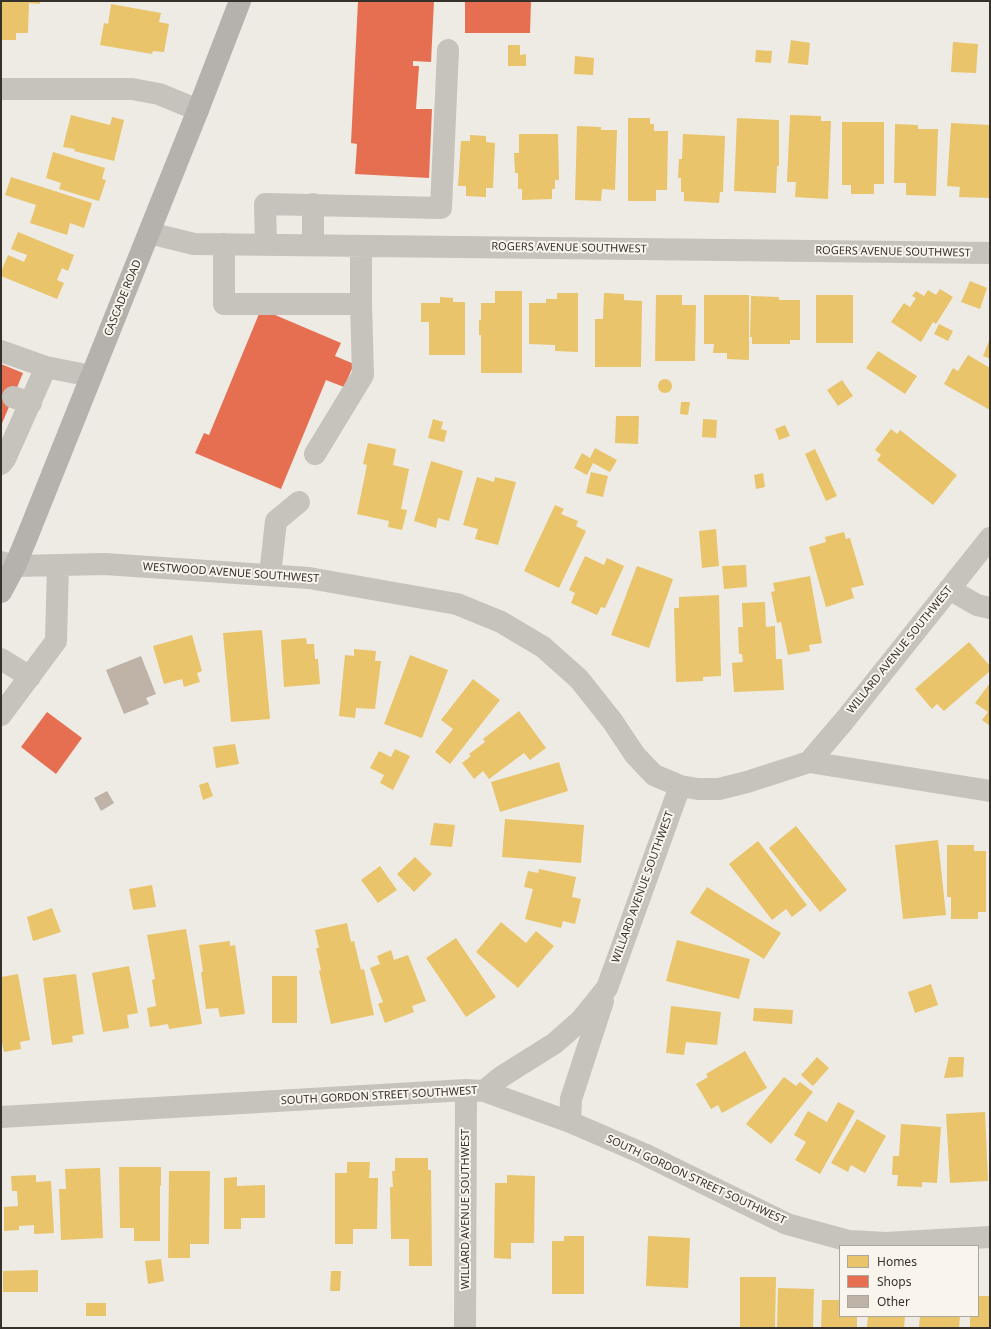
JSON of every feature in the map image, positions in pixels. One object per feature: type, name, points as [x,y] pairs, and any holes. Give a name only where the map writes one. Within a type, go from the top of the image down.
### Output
[{"type":"main road","name":"CASCADE ROAD","points":[[1,592],[8,564],[91,376],[198,110],[240,1]]},
{"type":"street","points":[[266,245],[265,204],[441,208],[448,50]]},
{"type":"street","points":[[1,89],[132,89],[159,94],[198,110]]},
{"type":"street","points":[[313,204],[313,245]]},
{"type":"street","name":"ROGERS AVENUE SOUTHWEST","points":[[149,233],[194,244],[990,253]]},
{"type":"street","points":[[224,244],[224,304],[361,304]]},
{"type":"street","points":[[315,454],[363,375],[361,246]]},
{"type":"street","points":[[1,351],[46,367],[91,376]]},
{"type":"street","points":[[2,460],[9,430],[22,400],[46,367]]},
{"type":"street","points":[[270,575],[276,521],[299,502]]},
{"type":"street","name":"WILLARD AVENUE SOUTHWEST","points":[[810,762],[990,538]]},
{"type":"street","name":"WESTWOOD AVENUE SOUTHWEST","points":[[8,564],[105,564],[309,578],[457,604],[502,622],[543,647],[579,679],[613,722],[635,755],[654,775],[680,786],[698,789],[719,789],[747,782],[810,762],[990,791]]},
{"type":"street","points":[[1,715],[56,641],[58,565]]},
{"type":"street","points":[[949,589],[977,605],[990,608]]},
{"type":"street","points":[[1,659],[30,677]]},
{"type":"street","name":"WILLARD AVENUE SOUTHWEST","points":[[570,1122],[571,1099],[607,988],[680,786]]},
{"type":"street","name":"WILLARD AVENUE SOUTHWEST","points":[[465,1328],[475,1090],[555,1043],[581,1020],[607,988]]},
{"type":"street","name":"SOUTH GORDON STREET SOUTHWEST","points":[[1,1117],[475,1090],[570,1122],[644,1154],[787,1224],[849,1242],[886,1243],[990,1237]]},
{"type":"building: Homes","points":[[1,1],[40,1],[40,4],[29,3],[28,33],[16,33],[16,40],[1,40]]},
{"type":"building: Homes","points":[[111,4],[161,13],[159,22],[169,24],[164,52],[153,51],[152,54],[100,45],[104,23],[108,24]]},
{"type":"building: Homes","points":[[791,40],[810,43],[808,65],[788,63]]},
{"type":"building: Homes","points":[[953,42],[978,44],[976,73],[951,72]]},
{"type":"building: Homes","points":[[508,45],[520,45],[520,55],[526,54],[526,66],[508,66]]},
{"type":"building: Homes","points":[[756,50],[772,51],[771,63],[755,62]]},
{"type":"building: Homes","points":[[575,56],[594,58],[593,75],[574,74]]},
{"type":"building: Homes","points":[[71,115],[110,125],[112,117],[124,120],[114,161],[74,151],[75,149],[63,147]]},
{"type":"building: Homes","points":[[790,115],[821,116],[821,121],[831,121],[828,199],[795,197],[796,182],[787,182]]},
{"type":"building: Homes","points":[[628,118],[650,118],[650,124],[654,124],[654,131],[668,131],[667,190],[656,190],[656,201],[628,201]]},
{"type":"building: Homes","points":[[737,118],[779,120],[779,166],[777,166],[776,193],[734,191]]},
{"type":"building: Homes","points":[[842,122],[884,122],[884,184],[874,184],[874,194],[851,194],[851,185],[842,185]]},
{"type":"building: Homes","points":[[951,123],[990,125],[990,198],[959,197],[960,187],[947,186]]},
{"type":"building: Homes","points":[[895,124],[918,125],[918,129],[938,129],[936,196],[906,195],[906,183],[894,183]]},
{"type":"building: Homes","points":[[577,126],[601,127],[601,130],[617,130],[615,190],[602,189],[601,201],[575,200]]},
{"type":"building: Homes","points":[[519,134],[558,134],[559,180],[555,180],[555,189],[552,189],[552,199],[522,200],[522,189],[518,189],[518,173],[515,173],[514,153],[519,153]]},
{"type":"building: Homes","points":[[683,134],[725,136],[723,192],[720,192],[719,203],[684,201],[684,192],[681,192],[681,178],[678,178],[679,159],[682,159]]},
{"type":"building: Homes","points":[[470,135],[486,136],[486,142],[495,143],[493,188],[486,188],[486,197],[466,196],[466,186],[458,186],[461,141],[470,141]]},
{"type":"building: Homes","points":[[53,152],[105,168],[102,179],[106,180],[99,201],[59,189],[61,183],[46,178]]},
{"type":"building: Homes","points":[[11,177],[92,203],[84,228],[70,223],[67,235],[30,223],[36,205],[5,195]]},
{"type":"building: Homes","points":[[18,232],[74,255],[68,271],[62,268],[57,280],[64,283],[57,299],[1,276],[1,272],[8,255],[24,262],[27,255],[11,249]]},
{"type":"building: Homes","points":[[970,281],[987,288],[980,309],[961,302]]},
{"type":"building: Homes","points":[[940,289],[953,297],[936,324],[933,322],[921,342],[891,322],[904,303],[910,307],[916,298],[912,296],[916,291],[924,296],[928,290],[936,295]]},
{"type":"building: Homes","points":[[495,291],[522,291],[522,373],[481,373],[481,335],[479,335],[479,320],[481,320],[481,303],[495,303]]},
{"type":"building: Homes","points":[[557,293],[578,293],[578,352],[555,351],[555,345],[529,344],[529,303],[546,303],[546,299],[557,299]]},
{"type":"building: Homes","points":[[604,293],[624,294],[624,300],[642,301],[641,367],[595,367],[595,319],[603,319]]},
{"type":"building: Homes","points":[[656,295],[682,295],[682,305],[696,305],[695,361],[655,361]]},
{"type":"building: Homes","points":[[704,295],[749,295],[749,360],[727,359],[727,353],[713,353],[714,344],[704,344]]},
{"type":"building: Homes","points":[[816,295],[853,295],[853,343],[816,343]]},
{"type":"building: Homes","points":[[751,296],[779,297],[779,300],[800,300],[800,340],[790,340],[790,344],[752,344],[752,337],[750,337]]},
{"type":"building: Homes","points":[[440,297],[453,298],[453,302],[465,302],[465,355],[429,355],[429,322],[421,322],[421,303],[440,303]]},
{"type":"building: Homes","points":[[939,324],[953,331],[948,341],[934,334]]},
{"type":"building: Homes","points":[[990,338],[990,359],[983,356]]},
{"type":"building: Homes","points":[[878,351],[917,376],[905,394],[866,368]]},
{"type":"building: Homes","points":[[968,355],[990,368],[990,410],[944,384],[953,368],[958,371]]},
{"type":"building: Homes","points":[[665,379],[670,381],[672,386],[670,391],[665,393],[660,391],[658,386],[660,381]]},
{"type":"building: Homes","points":[[842,380],[853,396],[838,406],[827,390]]},
{"type":"building: Homes","points":[[681,402],[690,402],[688,415],[680,414]]},
{"type":"building: Homes","points":[[616,416],[639,416],[638,444],[615,443]]},
{"type":"building: Homes","points":[[433,419],[443,422],[441,429],[447,431],[444,442],[428,438]]},
{"type":"building: Homes","points":[[703,419],[717,420],[716,438],[702,437]]},
{"type":"building: Homes","points":[[785,425],[790,436],[779,440],[775,429]]},
{"type":"building: Homes","points":[[891,429],[897,434],[900,430],[957,475],[933,505],[877,460],[881,455],[875,450]]},
{"type":"building: Homes","points":[[368,443],[396,449],[393,465],[409,469],[401,509],[407,510],[402,530],[388,527],[389,521],[357,514],[367,465],[363,464]]},
{"type":"building: Homes","points":[[595,448],[617,460],[610,472],[593,463],[587,475],[574,468],[582,453],[590,458]]},
{"type":"building: Homes","points":[[815,449],[837,496],[826,501],[805,454]]},
{"type":"building: Homes","points":[[431,461],[463,471],[449,521],[438,518],[436,528],[414,521]]},
{"type":"building: Homes","points":[[591,472],[608,476],[603,497],[586,493]]},
{"type":"building: Homes","points":[[763,473],[765,487],[756,489],[754,475]]},
{"type":"building: Homes","points":[[477,477],[494,482],[495,477],[516,482],[498,545],[475,539],[478,529],[463,525]]},
{"type":"building: Homes","points":[[555,505],[564,509],[561,514],[578,521],[576,526],[586,531],[559,588],[524,571]]},
{"type":"building: Homes","points":[[716,529],[719,566],[702,568],[699,531]]},
{"type":"building: Homes","points":[[844,532],[846,539],[850,538],[864,585],[851,588],[854,598],[826,607],[809,547],[826,542],[825,537]]},
{"type":"building: Homes","points":[[585,556],[604,565],[607,558],[624,566],[605,608],[601,607],[597,615],[571,603],[575,593],[569,590]]},
{"type":"building: Homes","points":[[746,565],[747,587],[724,589],[722,566]]},
{"type":"building: Homes","points":[[637,566],[673,579],[649,648],[611,635]]},
{"type":"building: Homes","points":[[810,576],[822,643],[809,645],[810,651],[788,655],[781,622],[777,623],[771,592],[775,591],[773,583]]},
{"type":"building: Homes","points":[[719,595],[721,676],[703,677],[703,681],[676,682],[674,608],[679,608],[679,597]]},
{"type":"building: Homes","points":[[765,602],[766,627],[775,626],[776,659],[782,659],[784,690],[734,692],[732,663],[743,662],[742,654],[739,654],[738,627],[743,627],[742,603]]},
{"type":"building: Homes","points":[[262,630],[270,719],[231,722],[223,633]]},
{"type":"building: Homes","points":[[192,635],[202,671],[197,673],[200,682],[184,687],[182,679],[164,684],[153,646]]},
{"type":"building: Homes","points":[[306,638],[307,644],[314,644],[315,659],[318,659],[320,684],[284,687],[281,640]]},
{"type":"building: Homes","points":[[969,642],[990,666],[990,671],[944,711],[937,704],[932,709],[915,689]]},
{"type":"building: Homes","points":[[354,649],[376,651],[375,661],[381,661],[375,709],[356,708],[355,718],[339,716],[345,655],[354,656]]},
{"type":"building: Homes","points":[[410,655],[448,670],[422,738],[384,724]]},
{"type":"building: Homes","points":[[473,679],[500,700],[450,764],[435,752],[453,729],[441,720]]},
{"type":"building: Homes","points":[[990,683],[990,726],[982,720],[988,712],[975,703]]},
{"type":"building: Homes","points":[[519,711],[546,748],[530,760],[524,753],[489,779],[483,771],[474,779],[462,763],[471,756],[469,754],[485,742],[483,739]]},
{"type":"building: Homes","points":[[235,744],[239,764],[216,768],[213,747]]},
{"type":"building: Homes","points":[[395,749],[410,756],[393,790],[380,783],[384,775],[370,768],[379,751],[391,757]]},
{"type":"building: Homes","points":[[559,762],[568,791],[500,812],[491,782]]},
{"type":"building: Homes","points":[[208,782],[213,796],[203,800],[199,785]]},
{"type":"building: Homes","points":[[505,819],[584,825],[581,863],[502,857]]},
{"type":"building: Homes","points":[[434,823],[455,825],[452,847],[430,845]]},
{"type":"building: Homes","points":[[796,826],[847,890],[820,912],[769,848]]},
{"type":"building: Homes","points":[[938,840],[946,915],[903,919],[895,845]]},
{"type":"building: Homes","points":[[758,841],[807,905],[792,917],[786,909],[772,920],[729,864]]},
{"type":"building: Homes","points":[[947,845],[974,845],[974,851],[986,851],[986,912],[978,912],[978,919],[951,919],[951,897],[947,897]]},
{"type":"building: Homes","points":[[415,857],[432,874],[414,892],[397,874]]},
{"type":"building: Homes","points":[[380,866],[397,890],[378,903],[361,880]]},
{"type":"building: Homes","points":[[539,869],[576,877],[572,897],[581,899],[575,924],[563,921],[561,928],[525,919],[533,889],[524,887],[528,871],[538,873]]},
{"type":"building: Homes","points":[[152,885],[156,907],[133,910],[129,889]]},
{"type":"building: Homes","points":[[707,887],[781,933],[764,959],[690,913]]},
{"type":"building: Homes","points":[[52,908],[61,932],[33,941],[27,917]]},
{"type":"building: Homes","points":[[501,922],[526,943],[536,931],[554,946],[518,988],[476,952]]},
{"type":"building: Homes","points":[[347,923],[351,942],[354,941],[361,970],[364,969],[374,1015],[331,1024],[319,971],[321,970],[316,948],[319,948],[315,930]]},
{"type":"building: Homes","points":[[186,929],[202,1024],[169,1029],[168,1024],[150,1027],[147,1008],[156,1006],[152,980],[155,979],[147,935]]},
{"type":"building: Homes","points":[[456,938],[496,997],[466,1017],[426,958]]},
{"type":"building: Homes","points":[[677,940],[750,959],[739,999],[666,981]]},
{"type":"building: Homes","points":[[230,941],[230,946],[235,945],[245,1014],[220,1017],[218,1008],[206,1009],[199,945]]},
{"type":"building: Homes","points":[[391,950],[394,960],[408,955],[426,1001],[412,1006],[414,1012],[385,1023],[378,1004],[383,1002],[370,968],[380,964],[377,956]]},
{"type":"building: Homes","points":[[129,966],[138,1013],[127,1015],[129,1028],[103,1032],[92,973]]},
{"type":"building: Homes","points":[[18,974],[30,1040],[20,1042],[21,1049],[4,1052],[1,1042],[1,977]]},
{"type":"building: Homes","points":[[76,974],[84,1034],[72,1036],[73,1042],[52,1045],[43,978]]},
{"type":"building: Homes","points":[[272,976],[297,976],[297,1023],[272,1023]]},
{"type":"building: Homes","points":[[931,984],[938,1005],[915,1013],[908,992]]},
{"type":"building: Homes","points":[[671,1006],[721,1012],[717,1045],[686,1042],[684,1055],[666,1053]]},
{"type":"building: Homes","points":[[754,1008],[793,1010],[792,1024],[753,1021]]},
{"type":"building: Homes","points":[[745,1051],[767,1088],[722,1113],[718,1105],[711,1109],[696,1084],[708,1077],[706,1074]]},
{"type":"building: Homes","points":[[817,1057],[829,1068],[813,1086],[801,1075]]},
{"type":"building: Homes","points":[[949,1057],[964,1057],[963,1077],[944,1078]]},
{"type":"building: Homes","points":[[784,1077],[796,1086],[800,1082],[813,1092],[771,1144],[746,1124]]},
{"type":"building: Homes","points":[[838,1102],[855,1111],[820,1174],[795,1160],[806,1142],[794,1135],[808,1111],[827,1122]]},
{"type":"building: Homes","points":[[985,1112],[988,1181],[950,1183],[946,1114]]},
{"type":"building: Homes","points":[[857,1119],[886,1136],[865,1173],[851,1165],[848,1172],[831,1163]]},
{"type":"building: Homes","points":[[901,1124],[941,1127],[937,1183],[922,1182],[922,1187],[897,1186],[898,1175],[892,1175],[893,1156],[899,1156]]},
{"type":"building: Homes","points":[[395,1158],[428,1158],[428,1170],[431,1170],[432,1266],[409,1266],[409,1239],[391,1239],[390,1187],[393,1187],[392,1171],[395,1171]]},
{"type":"building: Homes","points":[[347,1162],[370,1162],[369,1178],[378,1178],[377,1229],[353,1229],[353,1244],[335,1244],[335,1173],[347,1173]]},
{"type":"building: Homes","points":[[119,1167],[161,1167],[160,1241],[134,1241],[134,1228],[120,1228]]},
{"type":"building: Homes","points":[[100,1168],[103,1238],[61,1240],[59,1189],[66,1189],[65,1169]]},
{"type":"building: Homes","points":[[169,1171],[210,1171],[209,1244],[190,1244],[190,1258],[168,1258]]},
{"type":"building: Homes","points":[[36,1175],[36,1182],[51,1181],[54,1233],[34,1234],[34,1225],[19,1226],[19,1230],[4,1231],[4,1207],[18,1206],[17,1191],[12,1191],[11,1176]]},
{"type":"building: Homes","points":[[507,1175],[535,1176],[534,1243],[511,1243],[511,1259],[494,1258],[495,1183],[507,1183]]},
{"type":"building: Homes","points":[[237,1177],[237,1186],[265,1185],[265,1218],[241,1218],[241,1229],[224,1229],[224,1178]]},
{"type":"building: Homes","points":[[564,1236],[584,1236],[584,1294],[552,1294],[552,1241],[564,1241]]},
{"type":"building: Homes","points":[[648,1236],[690,1238],[688,1288],[646,1286]]},
{"type":"building: Homes","points":[[161,1259],[164,1281],[148,1284],[145,1261]]},
{"type":"building: Homes","points":[[38,1270],[38,1292],[3,1292],[3,1271]]},
{"type":"building: Homes","points":[[331,1271],[341,1271],[340,1291],[330,1291]]},
{"type":"building: Homes","points":[[740,1277],[776,1277],[775,1328],[740,1328]]},
{"type":"building: Homes","points":[[778,1288],[814,1289],[813,1328],[777,1328]]},
{"type":"building: Homes","points":[[979,1296],[990,1296],[990,1328],[970,1328],[970,1317],[979,1317]]},
{"type":"building: Homes","points":[[822,1300],[839,1300],[839,1317],[857,1317],[857,1328],[821,1328]]},
{"type":"building: Homes","points":[[86,1303],[106,1303],[106,1316],[86,1316]]},
{"type":"building: Homes","points":[[868,1317],[905,1317],[904,1328],[867,1328]]},
{"type":"building: Homes","points":[[920,1317],[960,1317],[959,1328],[919,1328]]},
{"type":"building: Shops","points":[[358,1],[434,1],[431,62],[413,61],[413,66],[419,66],[416,109],[432,109],[429,178],[355,174],[357,144],[351,143]]},
{"type":"building: Shops","points":[[465,1],[531,1],[530,33],[465,33]]},
{"type":"building: Shops","points":[[261,309],[341,343],[335,356],[354,364],[344,387],[326,380],[281,489],[195,453],[204,433],[209,435]]},
{"type":"building: Shops","points":[[1,364],[23,373],[1,426]]},
{"type":"building: Shops","points":[[47,712],[82,738],[56,774],[21,747]]},
{"type":"building: Other","points":[[141,656],[156,694],[146,698],[149,704],[124,714],[106,670]]},
{"type":"building: Other","points":[[107,791],[114,803],[101,811],[94,798]]}]
